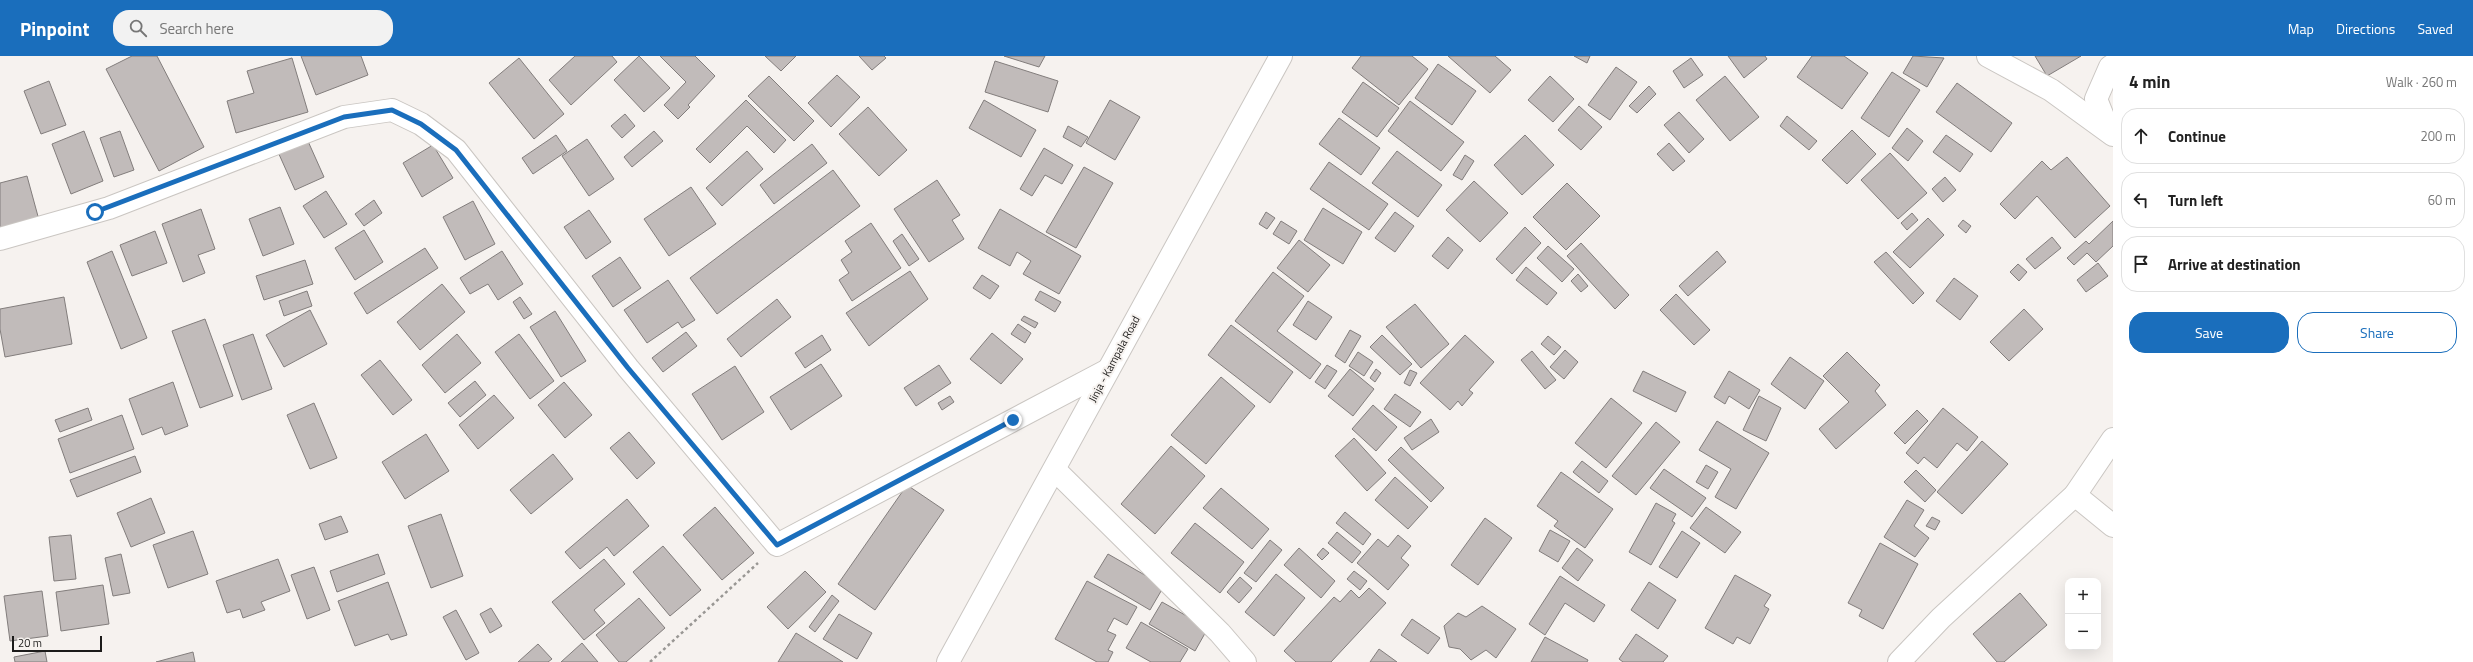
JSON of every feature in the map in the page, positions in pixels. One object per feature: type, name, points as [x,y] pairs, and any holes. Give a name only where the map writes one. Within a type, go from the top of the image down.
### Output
[{"type":"main road","name":"Jinja - Kampala Road","points":[[948,662],[1055,470],[1108,370],[1281,56]]},
{"type":"main road","points":[[1988,56],[2051,90],[2110,132]]},
{"type":"main road","points":[[2110,132],[2096,99],[2110,67],[2113,65]]},
{"type":"main road","points":[[0,239],[109,208],[344,117],[392,110],[421,124],[456,150],[628,368],[777,545],[1108,370]]},
{"type":"main road","points":[[1899,662],[1941,618],[2075,496],[2113,439]]},
{"type":"main road","points":[[1055,470],[1220,633],[1245,662]]},
{"type":"main road","points":[[2075,496],[2113,526]]},
{"type":"path","points":[[650,662],[777,545]]},
{"type":"building","points":[[132,56],[157,56],[204,147],[159,171],[106,69]]},
{"type":"building","points":[[301,56],[361,56],[368,75],[316,95]]},
{"type":"building","points":[[575,56],[612,56],[617,62],[571,105],[549,80]]},
{"type":"building","points":[[639,56],[670,88],[644,112],[614,80]]},
{"type":"building","points":[[660,56],[695,56],[715,76],[688,105],[690,107],[678,119],[664,105],[686,82]]},
{"type":"building","points":[[765,56],[796,56],[781,71]]},
{"type":"building","points":[[859,56],[884,56],[886,58],[872,70]]},
{"type":"building","points":[[1004,56],[1045,56],[1039,67]]},
{"type":"building","points":[[1361,56],[1412,56],[1428,69],[1399,105],[1352,68]]},
{"type":"building","points":[[1448,56],[1495,56],[1511,70],[1490,93]]},
{"type":"building","points":[[1574,56],[1590,56],[1587,63]]},
{"type":"building","points":[[1728,56],[1765,56],[1767,59],[1744,78]]},
{"type":"building","points":[[1812,56],[1844,56],[1868,73],[1842,109],[1797,77]]},
{"type":"building","points":[[1913,56],[1944,58],[1927,87],[1903,73]]},
{"type":"building","points":[[2035,56],[2081,56],[2047,76]]},
{"type":"building","points":[[292,58],[308,112],[236,133],[227,101],[254,93],[247,71]]},
{"type":"building","points":[[519,58],[564,114],[534,139],[489,83]]},
{"type":"building","points":[[1691,58],[1703,75],[1684,88],[1673,71]]},
{"type":"building","points":[[995,61],[1058,81],[1048,112],[985,92]]},
{"type":"building","points":[[1438,64],[1476,91],[1452,125],[1415,98]]},
{"type":"building","points":[[1616,67],[1637,82],[1610,120],[1588,105]]},
{"type":"building","points":[[1892,72],[1920,90],[1889,137],[1861,118]]},
{"type":"building","points":[[837,75],[860,97],[831,127],[808,103]]},
{"type":"building","points":[[769,76],[814,121],[794,141],[748,96]]},
{"type":"building","points":[[1550,76],[1574,99],[1553,122],[1528,100]]},
{"type":"building","points":[[1725,76],[1759,117],[1730,141],[1696,100]]},
{"type":"building","points":[[49,81],[66,125],[41,134],[24,91]]},
{"type":"building","points":[[1363,82],[1399,108],[1377,137],[1342,112]]},
{"type":"building","points":[[1957,83],[2012,123],[1991,152],[1936,112]]},
{"type":"building","points":[[1649,86],[1656,94],[1637,113],[1629,106]]},
{"type":"building","points":[[746,100],[786,140],[774,153],[747,126],[710,163],[696,149]]},
{"type":"building","points":[[984,100],[1036,130],[1021,157],[969,128]]},
{"type":"building","points":[[1110,100],[1140,117],[1115,160],[1086,143]]},
{"type":"building","points":[[1410,101],[1464,142],[1441,171],[1388,131]]},
{"type":"building","points":[[1579,106],[1602,127],[1581,150],[1558,130]]},
{"type":"building","points":[[868,107],[907,150],[879,176],[839,134]]},
{"type":"building","points":[[1679,112],[1704,139],[1689,153],[1664,125]]},
{"type":"building","points":[[625,114],[635,126],[622,138],[611,126]]},
{"type":"building","points":[[1787,116],[1817,141],[1809,150],[1780,126]]},
{"type":"building","points":[[1339,118],[1380,148],[1361,175],[1319,144]]},
{"type":"building","points":[[1068,126],[1088,137],[1081,147],[1063,137]]},
{"type":"building","points":[[1907,128],[1923,141],[1908,161],[1892,148]]},
{"type":"building","points":[[1852,130],[1876,154],[1847,184],[1822,160]]},
{"type":"building","points":[[84,131],[103,181],[71,194],[52,144]]},
{"type":"building","points":[[120,131],[134,170],[114,177],[100,138]]},
{"type":"building","points":[[654,131],[663,141],[632,167],[624,157]]},
{"type":"building","points":[[556,135],[567,151],[533,174],[522,158]]},
{"type":"building","points":[[1525,135],[1554,165],[1522,195],[1494,165]]},
{"type":"building","points":[[1946,135],[1973,154],[1960,172],[1933,152]]},
{"type":"building","points":[[307,139],[324,177],[295,190],[278,152]]},
{"type":"building","points":[[587,139],[614,179],[589,196],[562,156]]},
{"type":"building","points":[[1669,143],[1685,161],[1673,171],[1657,154]]},
{"type":"building","points":[[812,144],[827,163],[774,204],[760,185]]},
{"type":"building","points":[[433,145],[453,178],[422,197],[403,163]]},
{"type":"building","points":[[1044,148],[1073,165],[1062,184],[1045,175],[1032,196],[1020,189]]},
{"type":"building","points":[[747,151],[763,169],[722,206],[706,188]]},
{"type":"building","points":[[1397,151],[1442,185],[1418,217],[1372,183]]},
{"type":"building","points":[[1890,153],[1927,193],[1898,219],[1861,180]]},
{"type":"building","points":[[1465,155],[1474,161],[1462,180],[1453,175]]},
{"type":"building","points":[[2067,157],[2110,206],[2075,238],[2037,196],[2015,219],[2000,204],[2042,161],[2051,170]]},
{"type":"building","points":[[1329,162],[1388,204],[1369,230],[1310,189]]},
{"type":"building","points":[[1084,167],[1113,183],[1076,248],[1046,232]]},
{"type":"building","points":[[833,170],[860,206],[717,314],[690,278]]},
{"type":"building","points":[[27,176],[39,220],[0,230],[0,183]]},
{"type":"building","points":[[1945,177],[1956,190],[1943,202],[1932,189]]},
{"type":"building","points":[[937,180],[960,215],[952,220],[964,239],[929,262],[894,209]]},
{"type":"building","points":[[1474,181],[1508,213],[1480,242],[1446,210]]},
{"type":"building","points":[[1567,183],[1600,216],[1566,250],[1533,217]]},
{"type":"building","points":[[691,187],[716,224],[669,256],[644,219]]},
{"type":"building","points":[[326,191],[347,224],[324,238],[303,206]]},
{"type":"building","points":[[374,200],[382,213],[364,226],[355,214]]},
{"type":"building","points":[[473,201],[495,244],[465,260],[443,217]]},
{"type":"building","points":[[280,207],[294,244],[263,256],[249,219]]},
{"type":"building","points":[[1323,208],[1362,232],[1343,264],[1304,240]]},
{"type":"building","points":[[201,209],[215,249],[198,255],[205,273],[183,282],[162,224]]},
{"type":"building","points":[[1000,209],[1081,256],[1059,294],[1023,274],[1031,261],[1017,252],[1010,266],[978,248]]},
{"type":"building","points":[[589,210],[611,242],[586,259],[564,227]]},
{"type":"building","points":[[1266,212],[1275,218],[1267,229],[1259,224]]},
{"type":"building","points":[[1395,212],[1414,226],[1395,252],[1375,238]]},
{"type":"building","points":[[1912,213],[1918,220],[1907,230],[1901,223]]},
{"type":"building","points":[[1928,218],[1944,235],[1910,268],[1893,252]]},
{"type":"building","points":[[1963,220],[1971,226],[1966,233],[1958,226]]},
{"type":"building","points":[[1281,221],[1297,231],[1289,244],[1273,234]]},
{"type":"building","points":[[2113,221],[2113,246],[2096,262],[2087,253],[2074,265],[2067,258],[2086,241],[2089,244]]},
{"type":"building","points":[[871,223],[901,268],[852,301],[839,280],[849,273],[841,260],[852,252],[845,241]]},
{"type":"building","points":[[1525,227],[1541,243],[1512,274],[1496,259]]},
{"type":"building","points":[[364,230],[383,262],[355,280],[335,248]]},
{"type":"building","points":[[155,231],[167,263],[132,276],[120,245]]},
{"type":"building","points":[[902,234],[919,259],[909,266],[893,241]]},
{"type":"building","points":[[1448,237],[1463,250],[1448,269],[1432,256]]},
{"type":"building","points":[[2052,237],[2061,248],[2035,269],[2026,259]]},
{"type":"building","points":[[1299,240],[1330,265],[1308,292],[1277,268]]},
{"type":"building","points":[[1581,243],[1629,295],[1615,309],[1567,256]]},
{"type":"building","points":[[1548,246],[1574,269],[1562,282],[1537,258]]},
{"type":"building","points":[[425,248],[438,268],[367,314],[354,293]]},
{"type":"building","points":[[112,251],[147,338],[121,349],[87,262]]},
{"type":"building","points":[[502,251],[523,284],[498,300],[488,284],[470,294],[460,278]]},
{"type":"building","points":[[1717,251],[1726,262],[1688,296],[1679,286]]},
{"type":"building","points":[[1886,252],[1924,293],[1913,304],[1874,262]]},
{"type":"building","points":[[620,257],[641,288],[613,307],[592,276]]},
{"type":"building","points":[[305,260],[313,284],[264,300],[256,276]]},
{"type":"building","points":[[2098,263],[2108,276],[2086,292],[2077,280]]},
{"type":"building","points":[[2018,264],[2027,272],[2019,281],[2010,272]]},
{"type":"building","points":[[1526,267],[1557,293],[1547,305],[1516,280]]},
{"type":"building","points":[[910,271],[928,299],[869,346],[846,313]]},
{"type":"building","points":[[1273,272],[1304,296],[1277,331],[1321,364],[1310,379],[1235,321]]},
{"type":"building","points":[[1578,274],[1588,286],[1581,292],[1571,281]]},
{"type":"building","points":[[982,275],[999,286],[990,299],[973,288]]},
{"type":"building","points":[[1954,278],[1978,296],[1960,320],[1936,301]]},
{"type":"building","points":[[668,280],[695,320],[682,328],[678,322],[647,343],[624,310]]},
{"type":"building","points":[[442,284],[465,312],[420,350],[397,322]]},
{"type":"building","points":[[307,291],[312,306],[284,316],[279,301]]},
{"type":"building","points":[[1040,291],[1061,302],[1055,312],[1035,300]]},
{"type":"building","points":[[1676,294],[1710,330],[1694,345],[1660,310]]},
{"type":"building","points":[[64,297],[72,344],[5,357],[0,329],[0,309]]},
{"type":"building","points":[[520,297],[532,314],[524,319],[513,302]]},
{"type":"building","points":[[777,299],[791,317],[741,357],[727,339]]},
{"type":"building","points":[[1308,301],[1332,317],[1316,340],[1293,325]]},
{"type":"building","points":[[1415,304],[1449,344],[1421,368],[1386,327]]},
{"type":"building","points":[[2024,309],[2043,329],[2009,361],[1990,342]]},
{"type":"building","points":[[310,310],[327,344],[284,367],[266,335]]},
{"type":"building","points":[[555,311],[586,361],[561,377],[530,327]]},
{"type":"building","points":[[1024,316],[1038,323],[1035,328],[1021,320]]},
{"type":"building","points":[[205,319],[233,396],[200,408],[172,331]]},
{"type":"building","points":[[1018,324],[1031,333],[1025,343],[1011,334]]},
{"type":"building","points":[[1231,325],[1293,372],[1270,403],[1208,355]]},
{"type":"building","points":[[1350,330],[1361,336],[1345,363],[1335,356]]},
{"type":"building","points":[[686,332],[697,346],[663,372],[652,358]]},
{"type":"building","points":[[992,333],[1023,359],[1001,384],[970,359]]},
{"type":"building","points":[[253,334],[272,389],[242,400],[223,345]]},
{"type":"building","points":[[457,334],[481,363],[445,393],[422,365]]},
{"type":"building","points":[[519,334],[554,381],[530,399],[495,352]]},
{"type":"building","points":[[822,335],[831,350],[805,368],[795,353]]},
{"type":"building","points":[[1382,335],[1412,364],[1400,375],[1370,347]]},
{"type":"building","points":[[1465,335],[1494,362],[1469,390],[1473,393],[1462,406],[1458,401],[1450,410],[1420,383]]},
{"type":"building","points":[[1548,336],[1561,347],[1554,355],[1541,344]]},
{"type":"building","points":[[1565,350],[1578,362],[1564,379],[1550,367]]},
{"type":"building","points":[[1532,351],[1556,380],[1545,389],[1521,360]]},
{"type":"building","points":[[1358,352],[1373,362],[1364,376],[1349,366]]},
{"type":"building","points":[[1847,352],[1880,385],[1875,391],[1886,405],[1836,449],[1819,429],[1849,402],[1823,376]]},
{"type":"building","points":[[1790,357],[1824,381],[1805,409],[1771,384]]},
{"type":"building","points":[[380,360],[412,400],[393,415],[361,375]]},
{"type":"building","points":[[821,364],[842,396],[791,430],[770,397]]},
{"type":"building","points":[[939,365],[951,383],[916,406],[904,388]]},
{"type":"building","points":[[1327,365],[1337,371],[1325,389],[1315,382]]},
{"type":"building","points":[[735,366],[764,412],[722,440],[692,394]]},
{"type":"building","points":[[1350,369],[1374,389],[1353,416],[1328,396]]},
{"type":"building","points":[[1376,369],[1381,373],[1375,382],[1370,378]]},
{"type":"building","points":[[1410,370],[1417,373],[1410,386],[1404,383]]},
{"type":"building","points":[[1643,371],[1686,392],[1676,412],[1633,391]]},
{"type":"building","points":[[1729,371],[1760,390],[1749,409],[1729,396],[1725,404],[1714,397]]},
{"type":"building","points":[[1221,377],[1255,406],[1206,464],[1171,435]]},
{"type":"building","points":[[475,381],[486,395],[460,417],[448,403]]},
{"type":"building","points":[[173,382],[188,426],[165,435],[162,427],[142,435],[129,399]]},
{"type":"building","points":[[564,382],[592,415],[565,438],[538,405]]},
{"type":"building","points":[[1395,394],[1421,412],[1410,427],[1384,409]]},
{"type":"building","points":[[494,395],[514,418],[478,449],[459,425]]},
{"type":"building","points":[[950,396],[954,402],[942,410],[938,403]]},
{"type":"building","points":[[1759,396],[1781,408],[1766,441],[1743,430]]},
{"type":"building","points":[[1611,398],[1642,423],[1606,468],[1575,443]]},
{"type":"building","points":[[314,403],[337,458],[310,469],[287,415]]},
{"type":"building","points":[[1373,405],[1397,427],[1376,451],[1352,429]]},
{"type":"building","points":[[88,408],[92,420],[60,432],[55,420]]},
{"type":"building","points":[[1943,408],[1978,437],[1967,451],[1957,443],[1937,468],[1924,457],[1918,464],[1906,453]]},
{"type":"building","points":[[1917,410],[1928,421],[1905,444],[1894,433]]},
{"type":"building","points":[[122,415],[134,449],[70,473],[58,439]]},
{"type":"building","points":[[1431,419],[1439,432],[1412,450],[1404,438]]},
{"type":"building","points":[[1717,421],[1769,453],[1736,509],[1715,497],[1731,469],[1699,450]]},
{"type":"building","points":[[1656,422],[1680,442],[1636,495],[1612,476]]},
{"type":"building","points":[[629,432],[655,463],[637,479],[610,448]]},
{"type":"building","points":[[426,434],[449,471],[405,499],[382,462]]},
{"type":"building","points":[[1354,438],[1386,473],[1367,491],[1335,456]]},
{"type":"building","points":[[1982,441],[2008,464],[1962,514],[1937,492]]},
{"type":"building","points":[[1171,446],[1205,476],[1155,534],[1121,504]]},
{"type":"building","points":[[1401,447],[1444,488],[1431,502],[1388,460]]},
{"type":"building","points":[[553,454],[573,479],[531,514],[510,490]]},
{"type":"building","points":[[135,456],[141,472],[77,497],[70,480]]},
{"type":"building","points":[[1582,461],[1608,481],[1599,493],[1573,472]]},
{"type":"building","points":[[1706,465],[1718,472],[1708,489],[1696,482]]},
{"type":"building","points":[[1664,469],[1706,498],[1692,517],[1650,488]]},
{"type":"building","points":[[1916,470],[1936,490],[1925,502],[1904,482]]},
{"type":"building","points":[[1561,472],[1613,509],[1585,548],[1554,526],[1558,521],[1537,506]]},
{"type":"building","points":[[1395,477],[1428,507],[1408,529],[1375,500]]},
{"type":"building","points":[[907,485],[944,510],[875,610],[838,584]]},
{"type":"building","points":[[1221,488],[1269,529],[1252,549],[1203,508]]},
{"type":"building","points":[[151,498],[165,533],[131,547],[117,513]]},
{"type":"building","points":[[627,499],[649,526],[614,556],[607,547],[580,569],[565,552]]},
{"type":"building","points":[[1907,500],[1924,510],[1914,526],[1929,538],[1915,557],[1884,537]]},
{"type":"building","points":[[1656,503],[1676,514],[1672,521],[1675,523],[1651,565],[1629,552]]},
{"type":"building","points":[[715,507],[754,553],[722,580],[683,535]]},
{"type":"building","points":[[1706,507],[1741,532],[1725,553],[1690,528]]},
{"type":"building","points":[[1345,512],[1371,534],[1363,545],[1336,523]]},
{"type":"building","points":[[441,514],[463,576],[431,588],[408,526]]},
{"type":"building","points":[[341,516],[348,532],[325,540],[319,524]]},
{"type":"building","points":[[1932,517],[1940,521],[1935,530],[1926,526]]},
{"type":"building","points":[[1485,518],[1512,538],[1478,585],[1451,565]]},
{"type":"building","points":[[1195,523],[1244,562],[1220,593],[1171,553]]},
{"type":"building","points":[[1550,530],[1570,541],[1558,562],[1539,551]]},
{"type":"building","points":[[193,531],[208,574],[168,588],[153,545]]},
{"type":"building","points":[[1682,531],[1700,543],[1677,578],[1659,567]]},
{"type":"building","points":[[1337,532],[1361,552],[1352,563],[1328,543]]},
{"type":"building","points":[[71,535],[76,579],[54,581],[49,537]]},
{"type":"building","points":[[1398,535],[1411,546],[1401,558],[1409,565],[1388,590],[1357,563],[1378,539],[1388,547]]},
{"type":"building","points":[[1270,540],[1282,550],[1256,582],[1244,573]]},
{"type":"building","points":[[1880,543],[1918,564],[1883,629],[1859,616],[1862,610],[1848,603]]},
{"type":"building","points":[[663,546],[701,590],[670,616],[633,572]]},
{"type":"building","points":[[1299,548],[1335,581],[1321,598],[1284,565]]},
{"type":"building","points":[[1323,548],[1329,553],[1322,560],[1317,555]]},
{"type":"building","points":[[1577,548],[1593,560],[1578,581],[1562,568]]},
{"type":"building","points":[[121,554],[130,593],[113,596],[105,558]]},
{"type":"building","points":[[378,554],[385,574],[337,592],[330,571]]},
{"type":"building","points":[[1108,554],[1164,586],[1150,610],[1094,577]]},
{"type":"building","points":[[278,559],[290,591],[261,602],[265,610],[243,618],[240,609],[227,613],[216,581]]},
{"type":"building","points":[[604,559],[625,584],[594,610],[605,623],[584,640],[552,602]]},
{"type":"building","points":[[314,567],[330,610],[307,619],[291,575]]},
{"type":"building","points":[[805,571],[826,592],[788,629],[767,607]]},
{"type":"building","points":[[1354,571],[1367,581],[1360,590],[1347,579]]},
{"type":"building","points":[[1276,574],[1305,598],[1274,636],[1245,612]]},
{"type":"building","points":[[1735,575],[1771,595],[1764,606],[1769,609],[1750,644],[1737,637],[1733,644],[1705,628]]},
{"type":"building","points":[[1560,576],[1605,605],[1594,622],[1565,603],[1545,635],[1529,624]]},
{"type":"building","points":[[1240,577],[1252,588],[1239,603],[1227,592]]},
{"type":"building","points":[[1087,581],[1137,607],[1127,625],[1114,618],[1107,631],[1116,635],[1108,650],[1113,652],[1108,662],[1097,662],[1055,639]]},
{"type":"building","points":[[388,582],[407,635],[391,640],[388,634],[355,646],[338,601]]},
{"type":"building","points":[[1649,582],[1676,600],[1658,629],[1631,610]]},
{"type":"building","points":[[103,585],[109,624],[61,631],[56,592]]},
{"type":"building","points":[[1369,588],[1386,603],[1331,662],[1296,662],[1284,651],[1334,597],[1340,602],[1351,590],[1359,598]]},
{"type":"building","points":[[42,591],[48,636],[10,641],[4,596]]},
{"type":"building","points":[[2020,593],[2047,625],[2004,662],[1997,662],[1973,634]]},
{"type":"building","points":[[832,595],[839,601],[815,632],[809,627]]},
{"type":"building","points":[[639,598],[665,628],[626,662],[619,662],[596,635]]},
{"type":"building","points":[[1162,602],[1208,628],[1195,651],[1149,624]]},
{"type":"building","points":[[1482,606],[1516,629],[1496,658],[1486,650],[1471,660],[1460,649],[1449,647],[1444,626],[1458,613],[1466,617]]},
{"type":"building","points":[[491,608],[502,626],[490,633],[480,614]]},
{"type":"building","points":[[456,610],[479,653],[466,660],[443,617]]},
{"type":"building","points":[[839,614],[872,633],[857,659],[823,639]]},
{"type":"building","points":[[1412,619],[1440,638],[1428,654],[1401,635]]},
{"type":"building","points":[[1141,622],[1188,649],[1180,662],[1151,662],[1126,648]]},
{"type":"building","points":[[796,633],[843,662],[778,662]]},
{"type":"building","points":[[1636,634],[1668,656],[1663,662],[1623,662],[1619,659]]},
{"type":"building","points":[[1545,637],[1588,660],[1587,662],[1531,662]]},
{"type":"building","points":[[582,643],[598,662],[561,662]]},
{"type":"building","points":[[538,644],[552,659],[548,662],[518,662]]},
{"type":"building","points":[[1379,649],[1397,662],[1370,662]]},
{"type":"building","points":[[45,651],[47,662],[15,662],[14,657]]},
{"type":"building","points":[[193,652],[195,662],[156,662]]},
{"type":"route","points":[[95,212],[109,208],[344,117],[392,110],[421,124],[456,150],[628,368],[777,545],[1013,420]]}]
